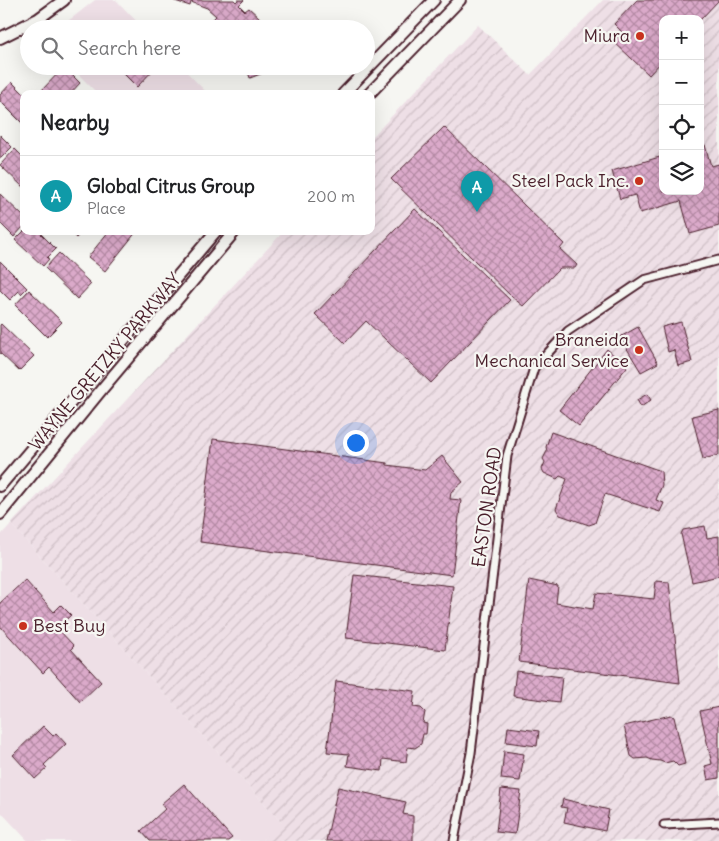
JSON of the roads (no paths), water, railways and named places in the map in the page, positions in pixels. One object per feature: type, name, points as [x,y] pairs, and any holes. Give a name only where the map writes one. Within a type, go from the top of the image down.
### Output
[{"type":"main road","points":[[36,20],[64,0]]},
{"type":"main road","points":[[375,61],[434,0]]},
{"type":"main road","points":[[373,90],[460,0]]},
{"type":"main road","points":[[0,38],[20,28]]},
{"type":"main road","points":[[347,90],[361,75]]},
{"type":"main road","name":"WAYNE GRETZKY PARKWAY","points":[[0,486],[213,235]]},
{"type":"main road","name":"WAYNE GRETZKY PARKWAY","points":[[0,514],[102,389],[233,235]]},
{"type":"street","name":"EASTON ROAD","points":[[454,841],[471,753],[506,456],[534,368],[568,331],[644,280],[719,260]]},
{"type":"street","points":[[664,824],[719,822]]},
{"type":"place","name":"Miura","points":[[640,36]]},
{"type":"place","name":"Steel Pack Inc.","points":[[639,181]]},
{"type":"place","name":"Global Citrus Group","points":[[477,212]]},
{"type":"place","name":"Braneida Mechanical Service","points":[[639,350]]},
{"type":"place","name":"Best Buy","points":[[23,626]]}]
